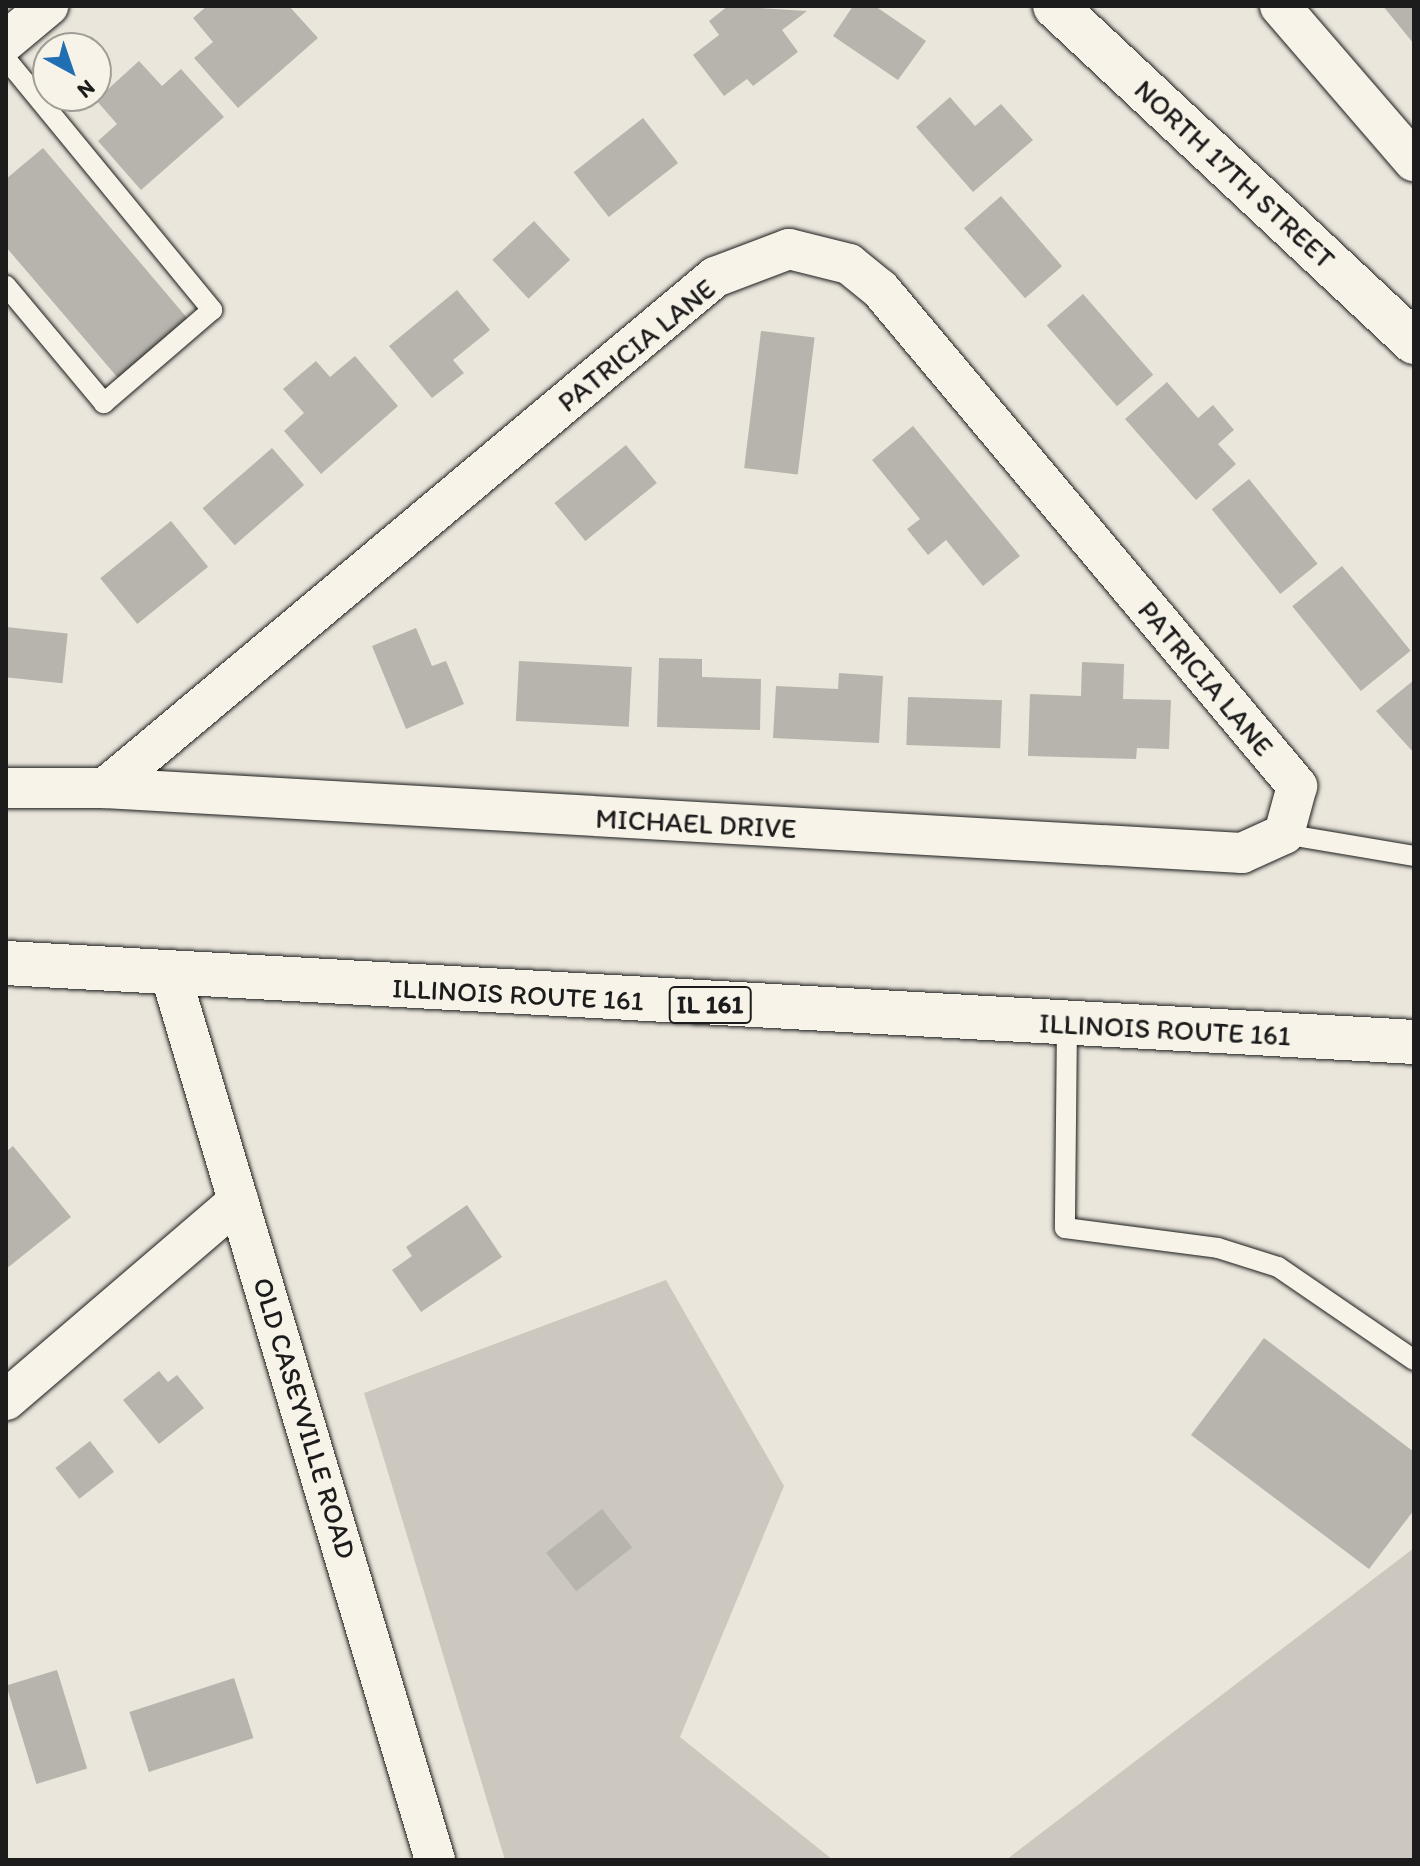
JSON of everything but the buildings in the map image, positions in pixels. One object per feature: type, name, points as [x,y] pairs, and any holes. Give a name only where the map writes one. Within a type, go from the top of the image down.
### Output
[{"type":"main road","name":"NORTH 17TH STREET","points":[[1055,6],[1414,342]]},
{"type":"main road","name":"ILLINOIS ROUTE 161","points":[[6,963],[171,976],[1414,1042]]},
{"type":"street","points":[[6,41],[48,6]]},
{"type":"street","points":[[1280,6],[1414,161]]},
{"type":"street","name":"PATRICIA LANE","points":[[105,788],[715,277],[789,249],[849,264],[880,289],[1297,786],[1284,834]]},
{"type":"street","points":[[6,788],[105,788]]},
{"type":"street","name":"MICHAEL DRIVE","points":[[105,788],[1242,853],[1284,834]]},
{"type":"street","name":"OLD CASEYVILLE ROAD","points":[[171,976],[435,1860]]},
{"type":"street","points":[[6,1400],[238,1201]]},
{"type":"lane","points":[[6,59],[212,310],[104,403],[6,286]]},
{"type":"lane","points":[[1284,834],[1414,856]]},
{"type":"lane","points":[[1067,1024],[1065,1228],[1218,1248],[1278,1267],[1414,1360]]},
{"type":"shaded area","points":[[666,1280],[784,1486],[680,1737],[833,1860],[505,1860],[364,1393]]},
{"type":"shaded area","points":[[1414,1548],[1414,1860],[1006,1860]]}]
